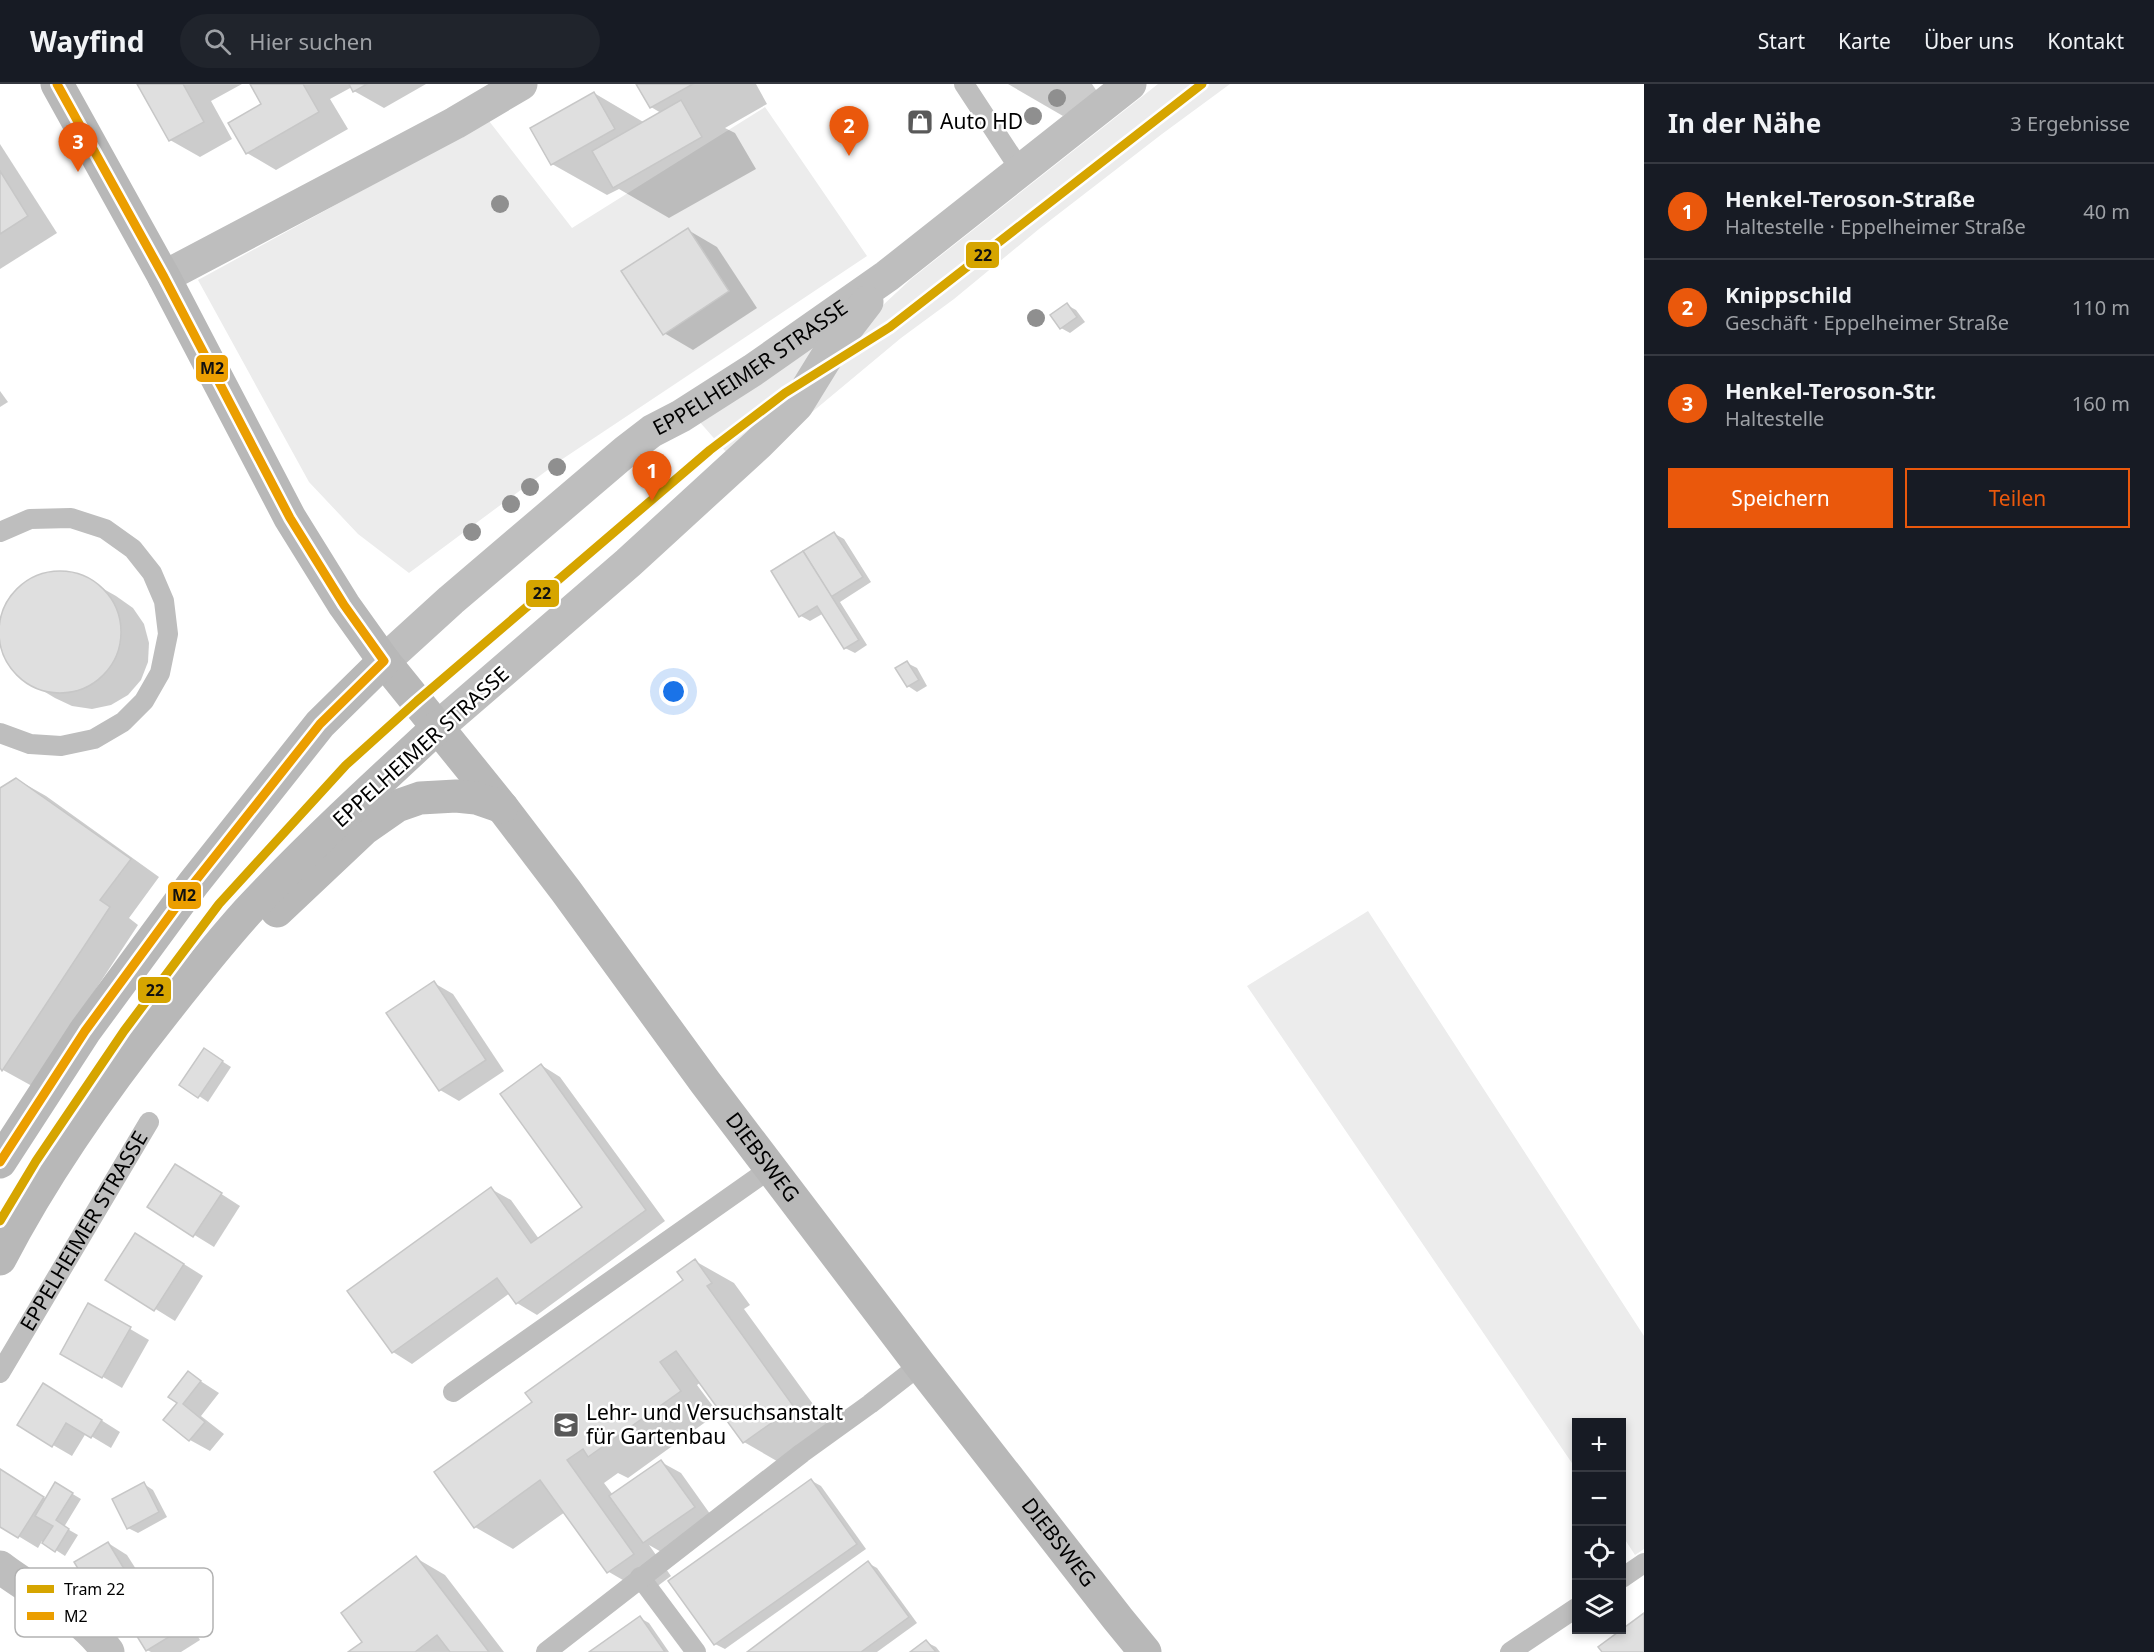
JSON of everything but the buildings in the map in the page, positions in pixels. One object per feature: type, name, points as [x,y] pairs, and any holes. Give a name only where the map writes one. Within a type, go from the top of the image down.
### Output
[{"type":"main road","name":"DIEBSWEG","points":[[57,84],[164,277],[290,518],[344,605],[384,661],[502,807],[566,891],[685,1056],[920,1365],[1146,1652]]},
{"type":"main road","name":"EPPELHEIMER STRASSE","points":[[0,1162],[85,1031],[193,884],[320,724],[384,661]]},
{"type":"main road","name":"EPPELHEIMER STRASSE","points":[[0,1259],[64,1152],[113,1079],[193,976],[247,913],[298,859],[438,727]]},
{"type":"main road","points":[[193,976],[285,904],[364,829],[397,806],[420,798],[456,796],[476,798],[502,807]]},
{"type":"street","points":[[164,277],[455,123],[520,84]]},
{"type":"street","name":"EPPELHEIMER STRASSE","points":[[384,661],[450,600],[652,431],[681,416],[753,370],[887,276],[1130,84]]},
{"type":"street","name":"EPPELHEIMER STRASSE","points":[[438,727],[628,563],[759,444],[797,405],[834,345],[887,276]]},
{"type":"street","points":[[0,1567],[15,1578]]},
{"type":"street","points":[[98,1637],[108,1652]]},
{"type":"lane","points":[[964,84],[1021,171]]},
{"type":"lane","points":[[0,532],[30,519],[71,518],[105,529],[133,549],[152,573],[164,601],[168,634],[160,673],[144,701],[123,722],[94,739],[61,746],[30,744],[0,733]]},
{"type":"lane","name":"EPPELHEIMER STRASSE","points":[[0,1372],[149,1122]]},
{"type":"lane","points":[[453,1392],[771,1168]]},
{"type":"lane","points":[[546,1652],[640,1577],[920,1365]]},
{"type":"lane","points":[[1626,1575],[1644,1563]]},
{"type":"lane","points":[[640,1577],[696,1652]]},
{"type":"lane","points":[[1510,1652],[1572,1611]]},
{"type":"shaded area","points":[[1158,84],[1230,84],[1039,229],[954,299],[901,338],[787,433],[882,306],[911,279]]},
{"type":"shaded area","points":[[765,107],[867,256],[561,460],[409,573],[358,534],[309,482],[198,280],[489,121],[572,228]]},
{"type":"shaded area","points":[[837,329],[733,460],[698,420]]},
{"type":"shaded area","points":[[1368,911],[1644,1336],[1644,1549],[1635,1555],[1626,1541],[1626,1418],[1572,1418],[1572,1463],[1247,986]]},
{"type":"tram line","name":"22","points":[[0,1221],[36,1161],[124,1031],[219,904],[346,765],[417,701],[710,450],[785,393],[890,327],[1202,84]]},
{"type":"transit line","name":"M2","points":[[0,1162],[85,1031],[193,884],[320,724],[384,661],[344,605],[290,518],[164,277],[57,84]]},
{"type":"place","name":"Auto HD","points":[[920,122]]},
{"type":"place","name":"Knippschild","points":[[849,156]]},
{"type":"place","name":"Henkel-Teroson-Str.","points":[[78,172]]},
{"type":"place","name":"Henkel-Teroson-Straße","points":[[652,501]]},
{"type":"place","name":"Lehr- und Versuchsanstalt für Gartenbau","points":[[566,1425]]}]
